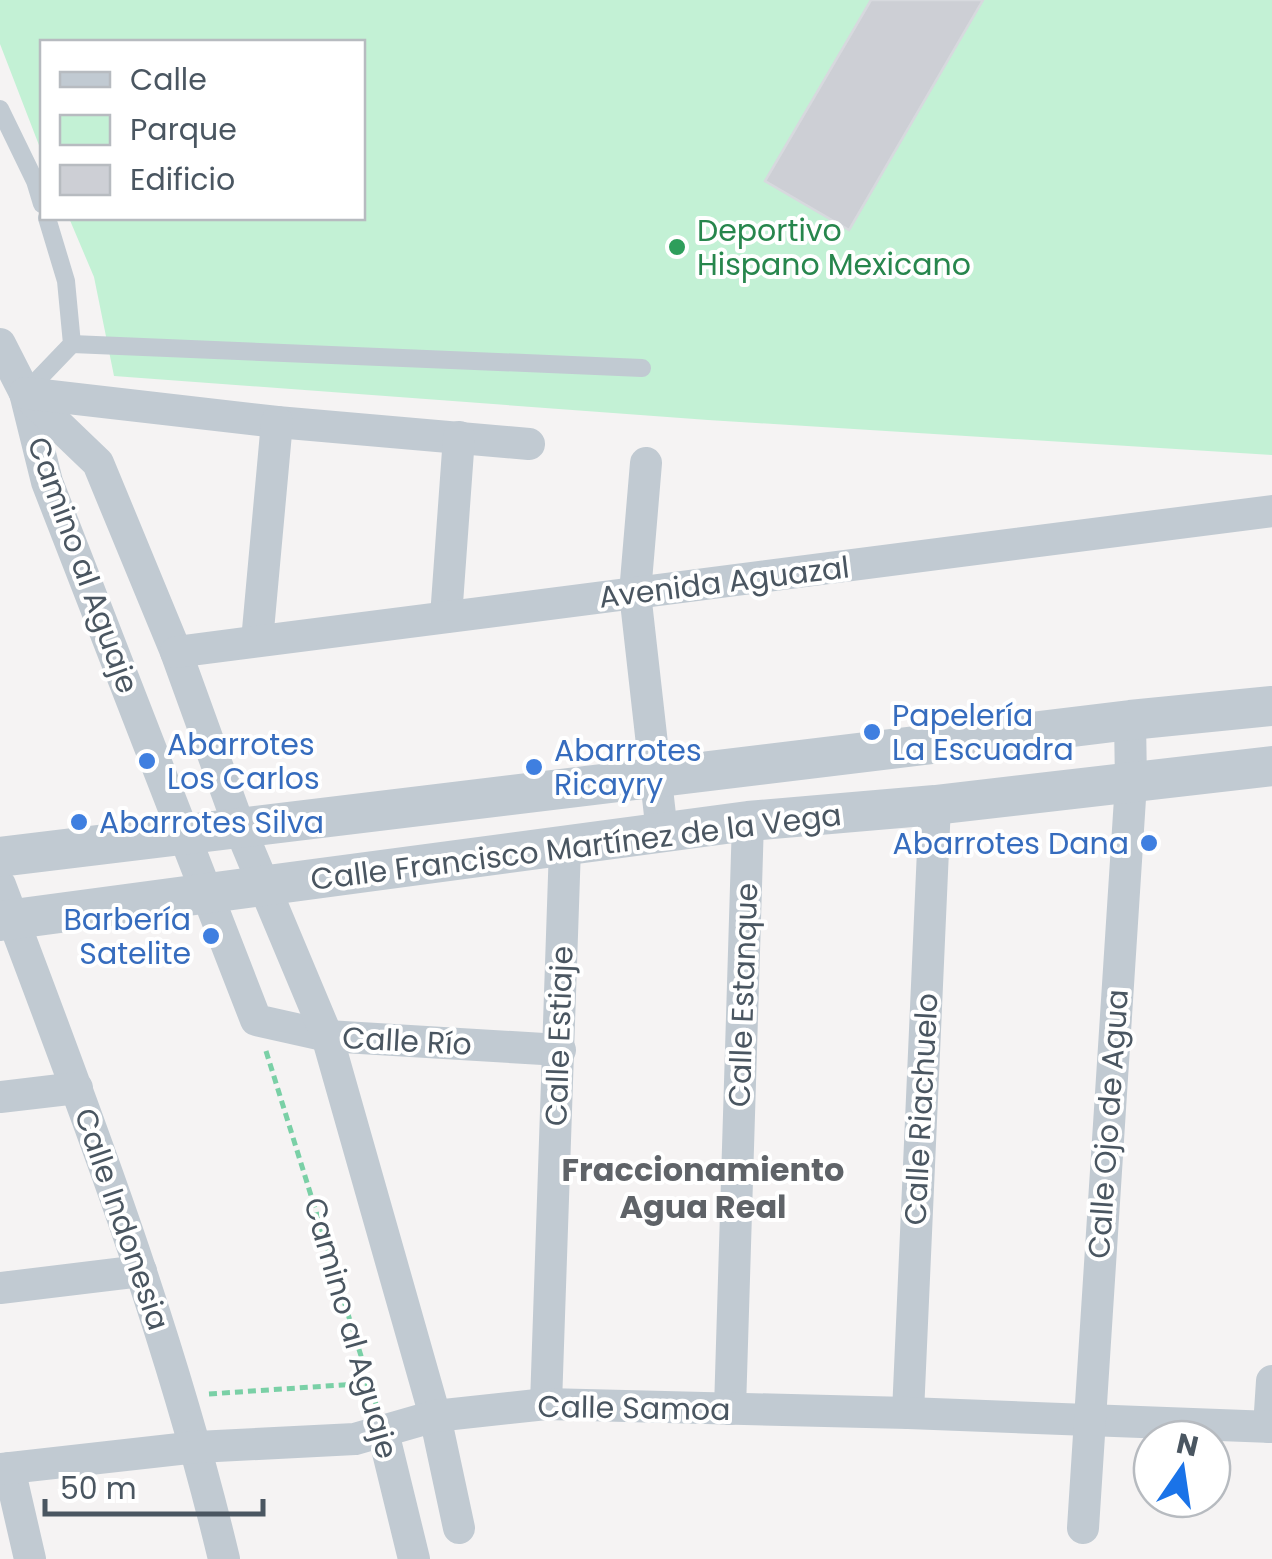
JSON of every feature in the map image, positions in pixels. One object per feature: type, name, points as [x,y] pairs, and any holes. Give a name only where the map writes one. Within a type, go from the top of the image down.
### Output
[{"type":"street","points":[[0,344],[25,394],[529,444]]},
{"type":"street","name":"Camino al Aguaje","points":[[25,394],[98,463],[176,652],[239,826],[327,1036],[435,1416],[459,1528]]},
{"type":"street","name":"Camino al Aguaje","points":[[25,394],[47,482],[256,1020]]},
{"type":"street","points":[[257,642],[277,422]]},
{"type":"street","points":[[446,617],[459,437]]},
{"type":"street","points":[[646,463],[635,593],[662,832]]},
{"type":"street","name":"Avenida Aguazal","points":[[176,652],[1272,511]]},
{"type":"street","name":"Calle Francisco Martínez de la Vega","points":[[0,857],[1272,706]]},
{"type":"street","name":"Calle Ojo de Agua","points":[[1082,1528],[1131,783],[1130,720]]},
{"type":"street","name":"Calle Francisco Martínez de la Vega","points":[[4,908],[207,895],[748,821],[935,806],[1272,766]]},
{"type":"street","name":"Calle Riachuelo","points":[[908,1413],[935,806]]},
{"type":"street","name":"Calle Estanque","points":[[730,1410],[748,821]]},
{"type":"street","name":"Calle Estiaje","points":[[546,1404],[564,847]]},
{"type":"street","name":"Calle Indonesia","points":[[4,908],[77,1088],[141,1271],[197,1447],[224,1559]]},
{"type":"street","name":"Calle Río","points":[[256,1020],[327,1036],[560,1050]]},
{"type":"street","points":[[0,1098],[77,1088]]},
{"type":"street","points":[[0,1288],[141,1271]]},
{"type":"street","points":[[1270,1427],[1272,1381]]},
{"type":"street","name":"Calle Samoa","points":[[4,1468],[197,1447],[355,1439],[435,1416],[546,1404],[1270,1427]]},
{"type":"street","name":"Camino al Aguaje","points":[[383,1432],[414,1559]]},
{"type":"street","points":[[4,1468],[30,1559]]},
{"type":"lane","points":[[0,109],[40,197]]},
{"type":"lane","points":[[25,394],[72,344],[66,280],[47,220]]},
{"type":"lane","points":[[72,344],[642,368]]},
{"type":"path","name":"Camino al Aguaje","points":[[256,1020],[383,1432]]},
{"type":"path","points":[[181,1396],[371,1383]]},
{"type":"green space","name":"Deportivo Hispano Mexicano","points":[[0,0],[1272,0],[1272,455],[708,420],[114,376],[94,277],[70,220],[365,220],[365,40],[40,40],[40,148],[0,44]]},
{"type":"building","points":[[871,0],[983,0],[849,230],[765,181]]},
{"type":"place","name":"Deportivo Hispano Mexicano","points":[[677,247]]},
{"type":"place","name":"Papelería La Escuadra","points":[[872,732]]},
{"type":"place","name":"Abarrotes Los Carlos","points":[[147,761]]},
{"type":"place","name":"Abarrotes Ricayry","points":[[534,767]]},
{"type":"place","name":"Abarrotes Silva","points":[[79,822]]},
{"type":"place","name":"Abarrotes Dana","points":[[1149,843]]},
{"type":"place","name":"Barbería Satelite","points":[[211,936]]},
{"type":"district","name":"Fraccionamiento Agua Real","points":[[703,1188]]}]
